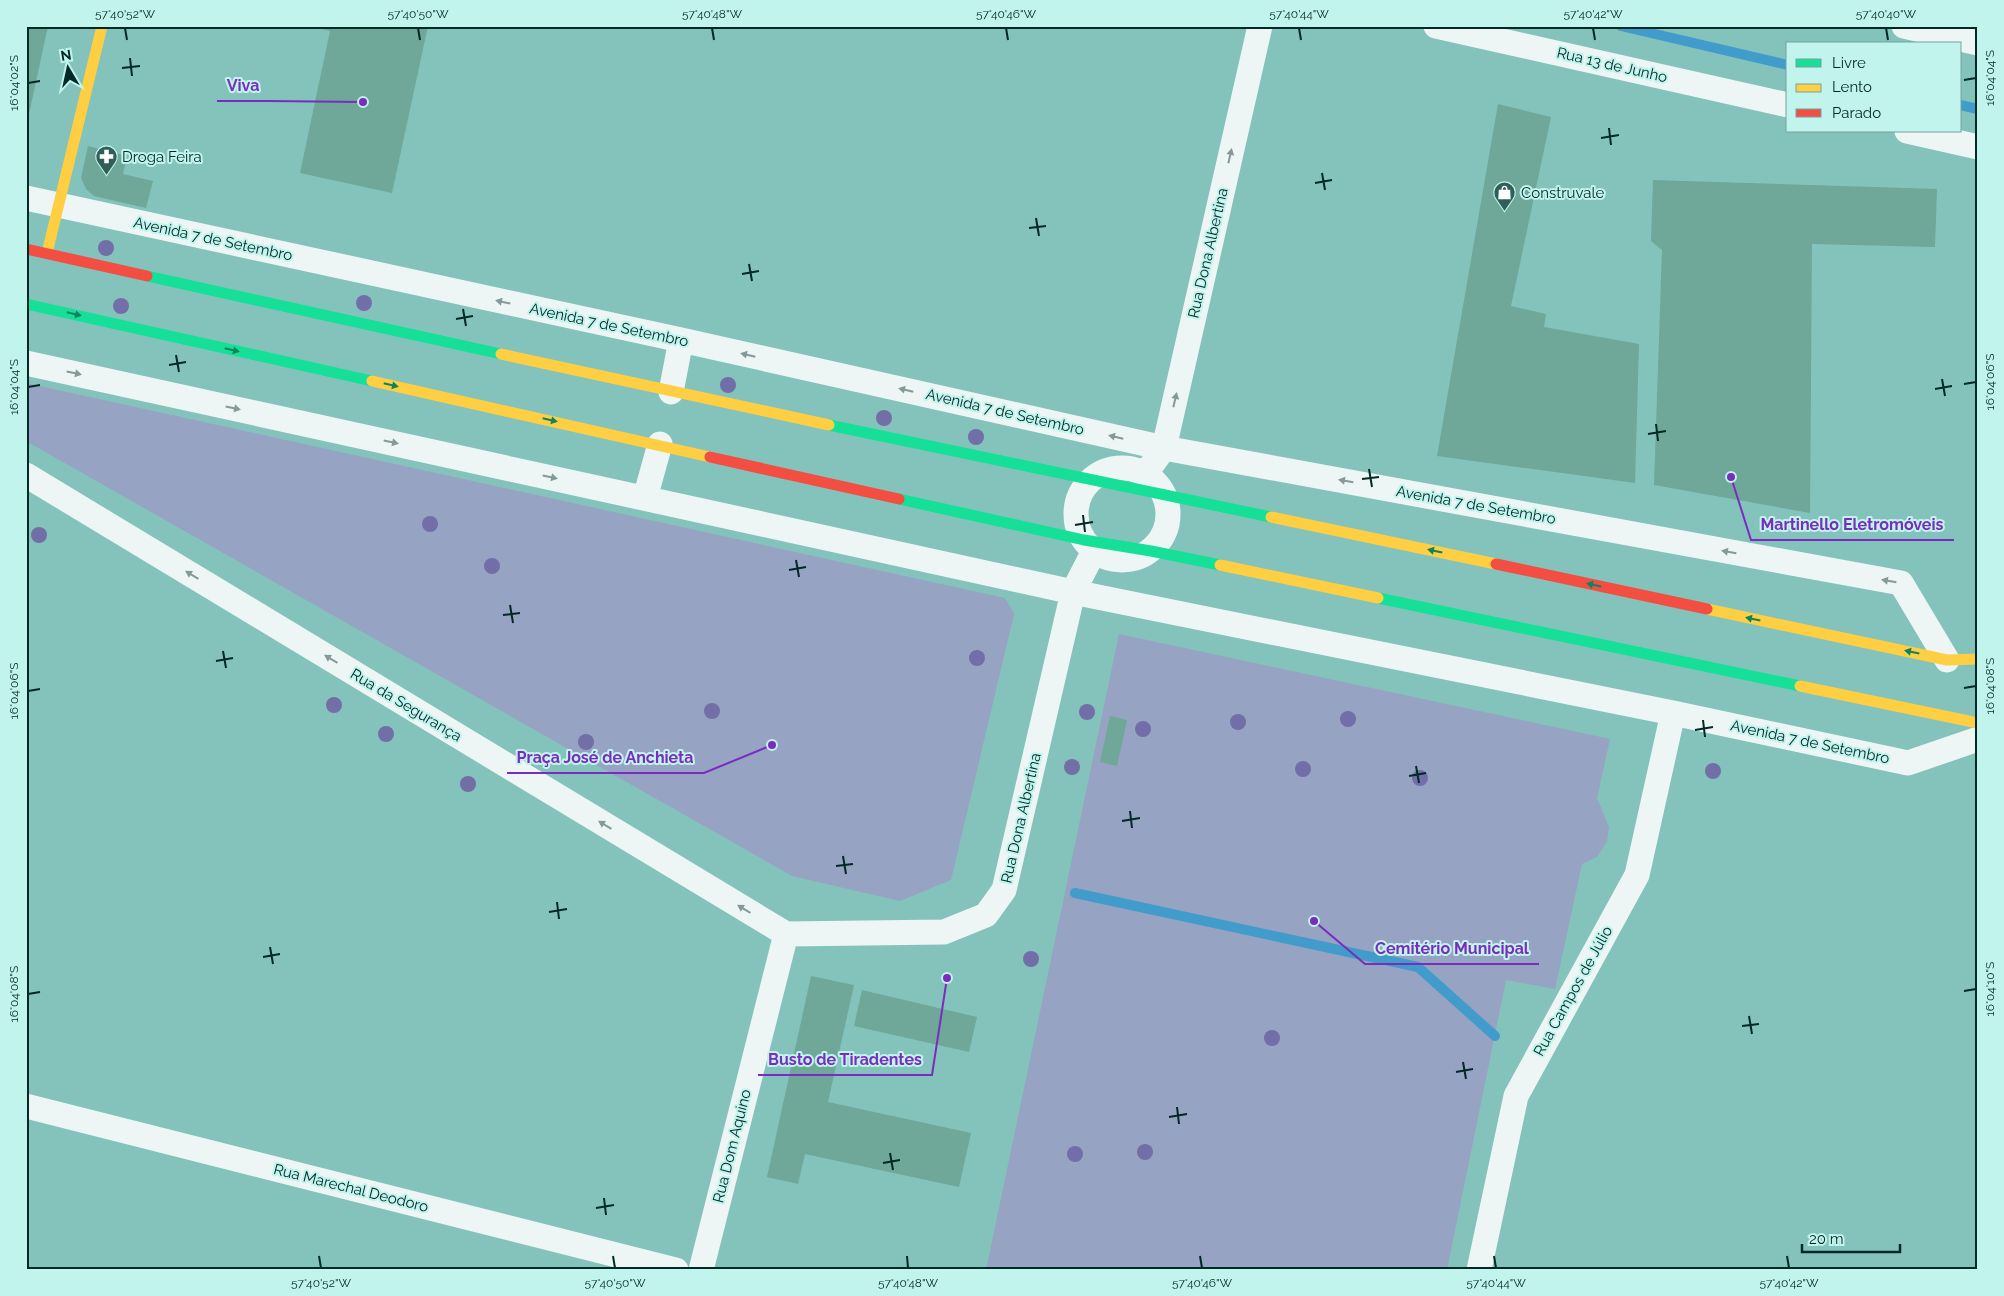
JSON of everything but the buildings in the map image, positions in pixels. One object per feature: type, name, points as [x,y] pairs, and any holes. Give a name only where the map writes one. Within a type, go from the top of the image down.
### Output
[{"type":"main road","points":[[47,253],[102,26]]},
{"type":"main road","points":[[26,249],[671,392],[1164,494],[1947,660],[1978,659]]},
{"type":"main road","points":[[26,304],[660,444],[1089,546]]},
{"type":"main road","points":[[1151,551],[1978,723]]},
{"type":"street","name":"Rua Dona Albertina","points":[[1145,474],[1164,448],[1260,26]]},
{"type":"street","name":"Rua 13 de Junho","points":[[1436,26],[1786,105]]},
{"type":"street","points":[[1904,26],[1954,32],[1978,43]]},
{"type":"street","points":[[1911,132],[1978,147]]},
{"type":"street","name":"Avenida 7 de Setembro","points":[[26,198],[681,340],[1164,448],[1901,584],[1947,660]]},
{"type":"street","points":[[671,392],[681,340]]},
{"type":"street","name":"Avenida 7 de Setembro","points":[[26,363],[1073,592],[1673,713],[1908,763],[1978,739]]},
{"type":"street","points":[[645,498],[660,444]]},
{"type":"street","points":[[1118,468],[1132,469],[1145,474],[1156,482],[1164,494],[1169,518],[1166,531],[1160,542],[1151,551],[1137,558],[1122,560],[1107,558],[1089,546],[1078,528],[1076,515],[1077,501],[1083,489],[1092,479],[1104,471],[1118,468]]},
{"type":"street","name":"Rua da Segurança","points":[[26,475],[786,934]]},
{"type":"street","name":"Rua Dona Albertina","points":[[786,934],[944,932],[986,915],[1004,890],[1073,592],[1089,546]]},
{"type":"street","name":"Rua Campos de Júlio","points":[[1479,1270],[1516,1096],[1637,874],[1673,713]]},
{"type":"street","name":"Rua Dom Aquino","points":[[701,1270],[786,934]]},
{"type":"street","name":"Rua Marechal Deodoro","points":[[26,1106],[676,1270]]},
{"type":"shaded area","points":[[26,383],[1005,598],[1014,614],[951,880],[900,901],[792,876],[26,441]]},
{"type":"shaded area","points":[[1119,634],[1610,739],[1597,798],[1609,827],[1607,842],[1597,857],[1582,864],[1555,989],[1506,980],[1447,1270],[986,1270]]},
{"type":"waterway","points":[[1621,26],[1786,65]]},
{"type":"waterway","points":[[1962,105],[1978,109]]},
{"type":"waterway","points":[[1075,893],[1418,967],[1495,1036]]},
{"type":"traffic: fast","points":[[147,276],[501,354]]},
{"type":"traffic: fast","points":[[26,304],[372,381]]},
{"type":"traffic: fast","points":[[829,425],[1271,517]]},
{"type":"traffic: fast","points":[[899,499],[1084,540],[1220,565]]},
{"type":"traffic: fast","points":[[1378,598],[1800,686]]},
{"type":"traffic: slow","points":[[47,253],[102,26]]},
{"type":"traffic: slow","points":[[501,354],[829,425]]},
{"type":"traffic: slow","points":[[372,381],[710,457]]},
{"type":"traffic: slow","points":[[1271,517],[1496,564]]},
{"type":"traffic: slow","points":[[1220,565],[1378,598]]},
{"type":"traffic: slow","points":[[1707,609],[1947,660],[1978,659]]},
{"type":"traffic: slow","points":[[1800,686],[1978,723]]},
{"type":"traffic: jam","points":[[26,249],[147,276]]},
{"type":"traffic: jam","points":[[710,457],[899,499]]},
{"type":"traffic: jam","points":[[1496,564],[1707,609]]},
{"type":"place","name":"Viva","points":[[363,102]]},
{"type":"place","name":"Droga Feira","points":[[106,176]]},
{"type":"place","name":"Construvale","points":[[1505,212]]},
{"type":"place","name":"Martinello Eletromóveis","points":[[1731,477]]},
{"type":"place","name":"Praça José de Anchieta","points":[[772,745]]},
{"type":"place","name":"Cemitério Municipal","points":[[1314,921]]},
{"type":"place","name":"Busto de Tiradentes","points":[[947,978]]}]
